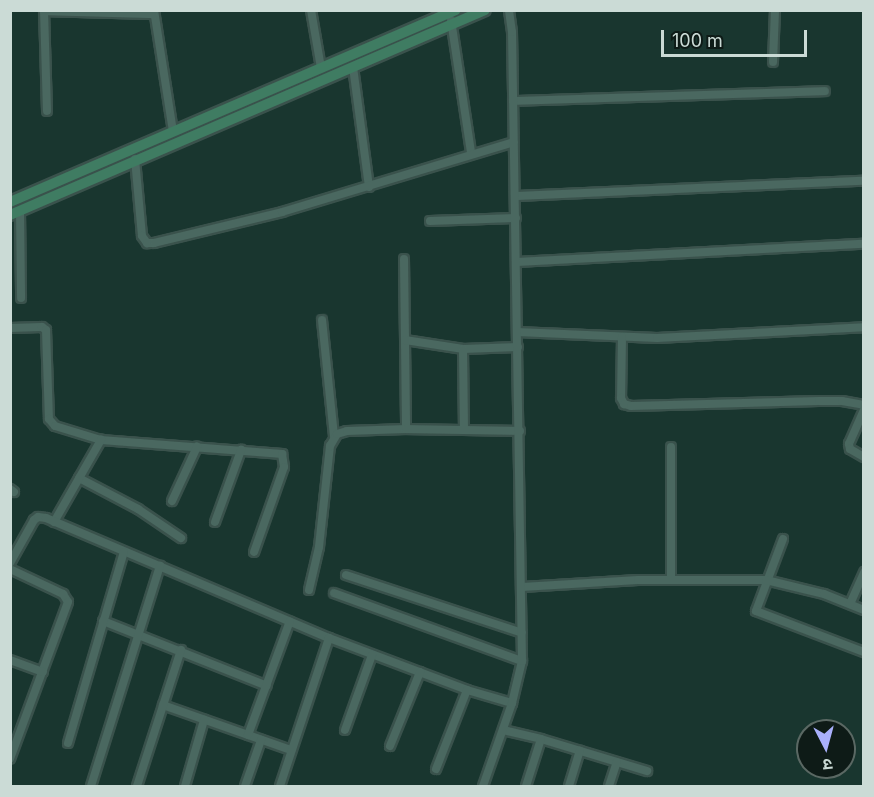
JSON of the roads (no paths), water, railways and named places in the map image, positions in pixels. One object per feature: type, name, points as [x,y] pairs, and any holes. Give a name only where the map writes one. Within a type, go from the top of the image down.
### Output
[{"type":"main road","points":[[15,213],[135,159],[485,10]]},
{"type":"main road","points":[[10,202],[452,12]]},
{"type":"street","points":[[311,10],[321,68]]},
{"type":"street","points":[[483,786],[512,704],[522,661],[513,32],[509,10]]},
{"type":"street","points":[[773,62],[775,10]]},
{"type":"street","points":[[47,111],[44,11],[154,12],[173,130]]},
{"type":"street","points":[[452,12],[471,153]]},
{"type":"street","points":[[353,67],[369,187]]},
{"type":"street","points":[[513,101],[825,91]]},
{"type":"street","points":[[135,159],[142,236],[147,243],[282,212],[369,187],[471,153],[514,142]]},
{"type":"street","points":[[515,196],[864,181]]},
{"type":"street","points":[[15,213],[21,298]]},
{"type":"street","points":[[430,221],[516,218]]},
{"type":"street","points":[[516,262],[864,244]]},
{"type":"street","points":[[404,259],[406,429]]},
{"type":"street","points":[[309,590],[318,553],[330,446],[334,437],[322,320]]},
{"type":"street","points":[[10,328],[42,327],[45,330],[51,423],[101,440],[278,453],[284,457],[285,462],[254,552]]},
{"type":"street","points":[[517,332],[681,338],[864,327]]},
{"type":"street","points":[[622,337],[621,398],[624,404],[631,406],[842,401],[864,408],[849,444],[850,449],[864,457]]},
{"type":"street","points":[[405,340],[463,349],[518,346]]},
{"type":"street","points":[[463,349],[464,429]]},
{"type":"street","points":[[334,437],[347,431],[406,429],[520,431]]},
{"type":"street","points":[[54,522],[101,440]]},
{"type":"street","points":[[172,501],[197,447]]},
{"type":"street","points":[[671,447],[671,579]]},
{"type":"street","points":[[215,522],[241,450]]},
{"type":"street","points":[[79,478],[138,509],[181,538]]},
{"type":"street","points":[[10,563],[34,520],[42,518],[329,638],[467,690],[512,704]]},
{"type":"street","points":[[783,539],[756,607],[758,613],[864,652]]},
{"type":"street","points":[[68,743],[124,552]]},
{"type":"street","points":[[91,786],[160,566]]},
{"type":"street","points":[[10,569],[67,598],[67,607],[10,759]]},
{"type":"street","points":[[850,604],[864,572]]},
{"type":"street","points":[[346,575],[522,633]]},
{"type":"street","points":[[522,587],[671,579],[766,580],[791,584],[864,610]]},
{"type":"street","points":[[334,594],[522,661]]},
{"type":"street","points":[[104,621],[267,686]]},
{"type":"street","points":[[248,735],[291,621]]},
{"type":"street","points":[[279,786],[329,638]]},
{"type":"street","points":[[137,786],[181,650]]},
{"type":"street","points":[[345,730],[372,655]]},
{"type":"street","points":[[10,660],[43,672]]},
{"type":"street","points":[[390,746],[420,672]]},
{"type":"street","points":[[436,769],[467,690]]},
{"type":"street","points":[[163,705],[291,750]]},
{"type":"street","points":[[185,786],[204,720]]},
{"type":"street","points":[[503,730],[541,738],[646,771]]},
{"type":"street","points":[[526,786],[541,738]]},
{"type":"street","points":[[245,786],[261,740]]},
{"type":"street","points":[[569,786],[580,751]]},
{"type":"street","points":[[609,786],[617,762]]}]
